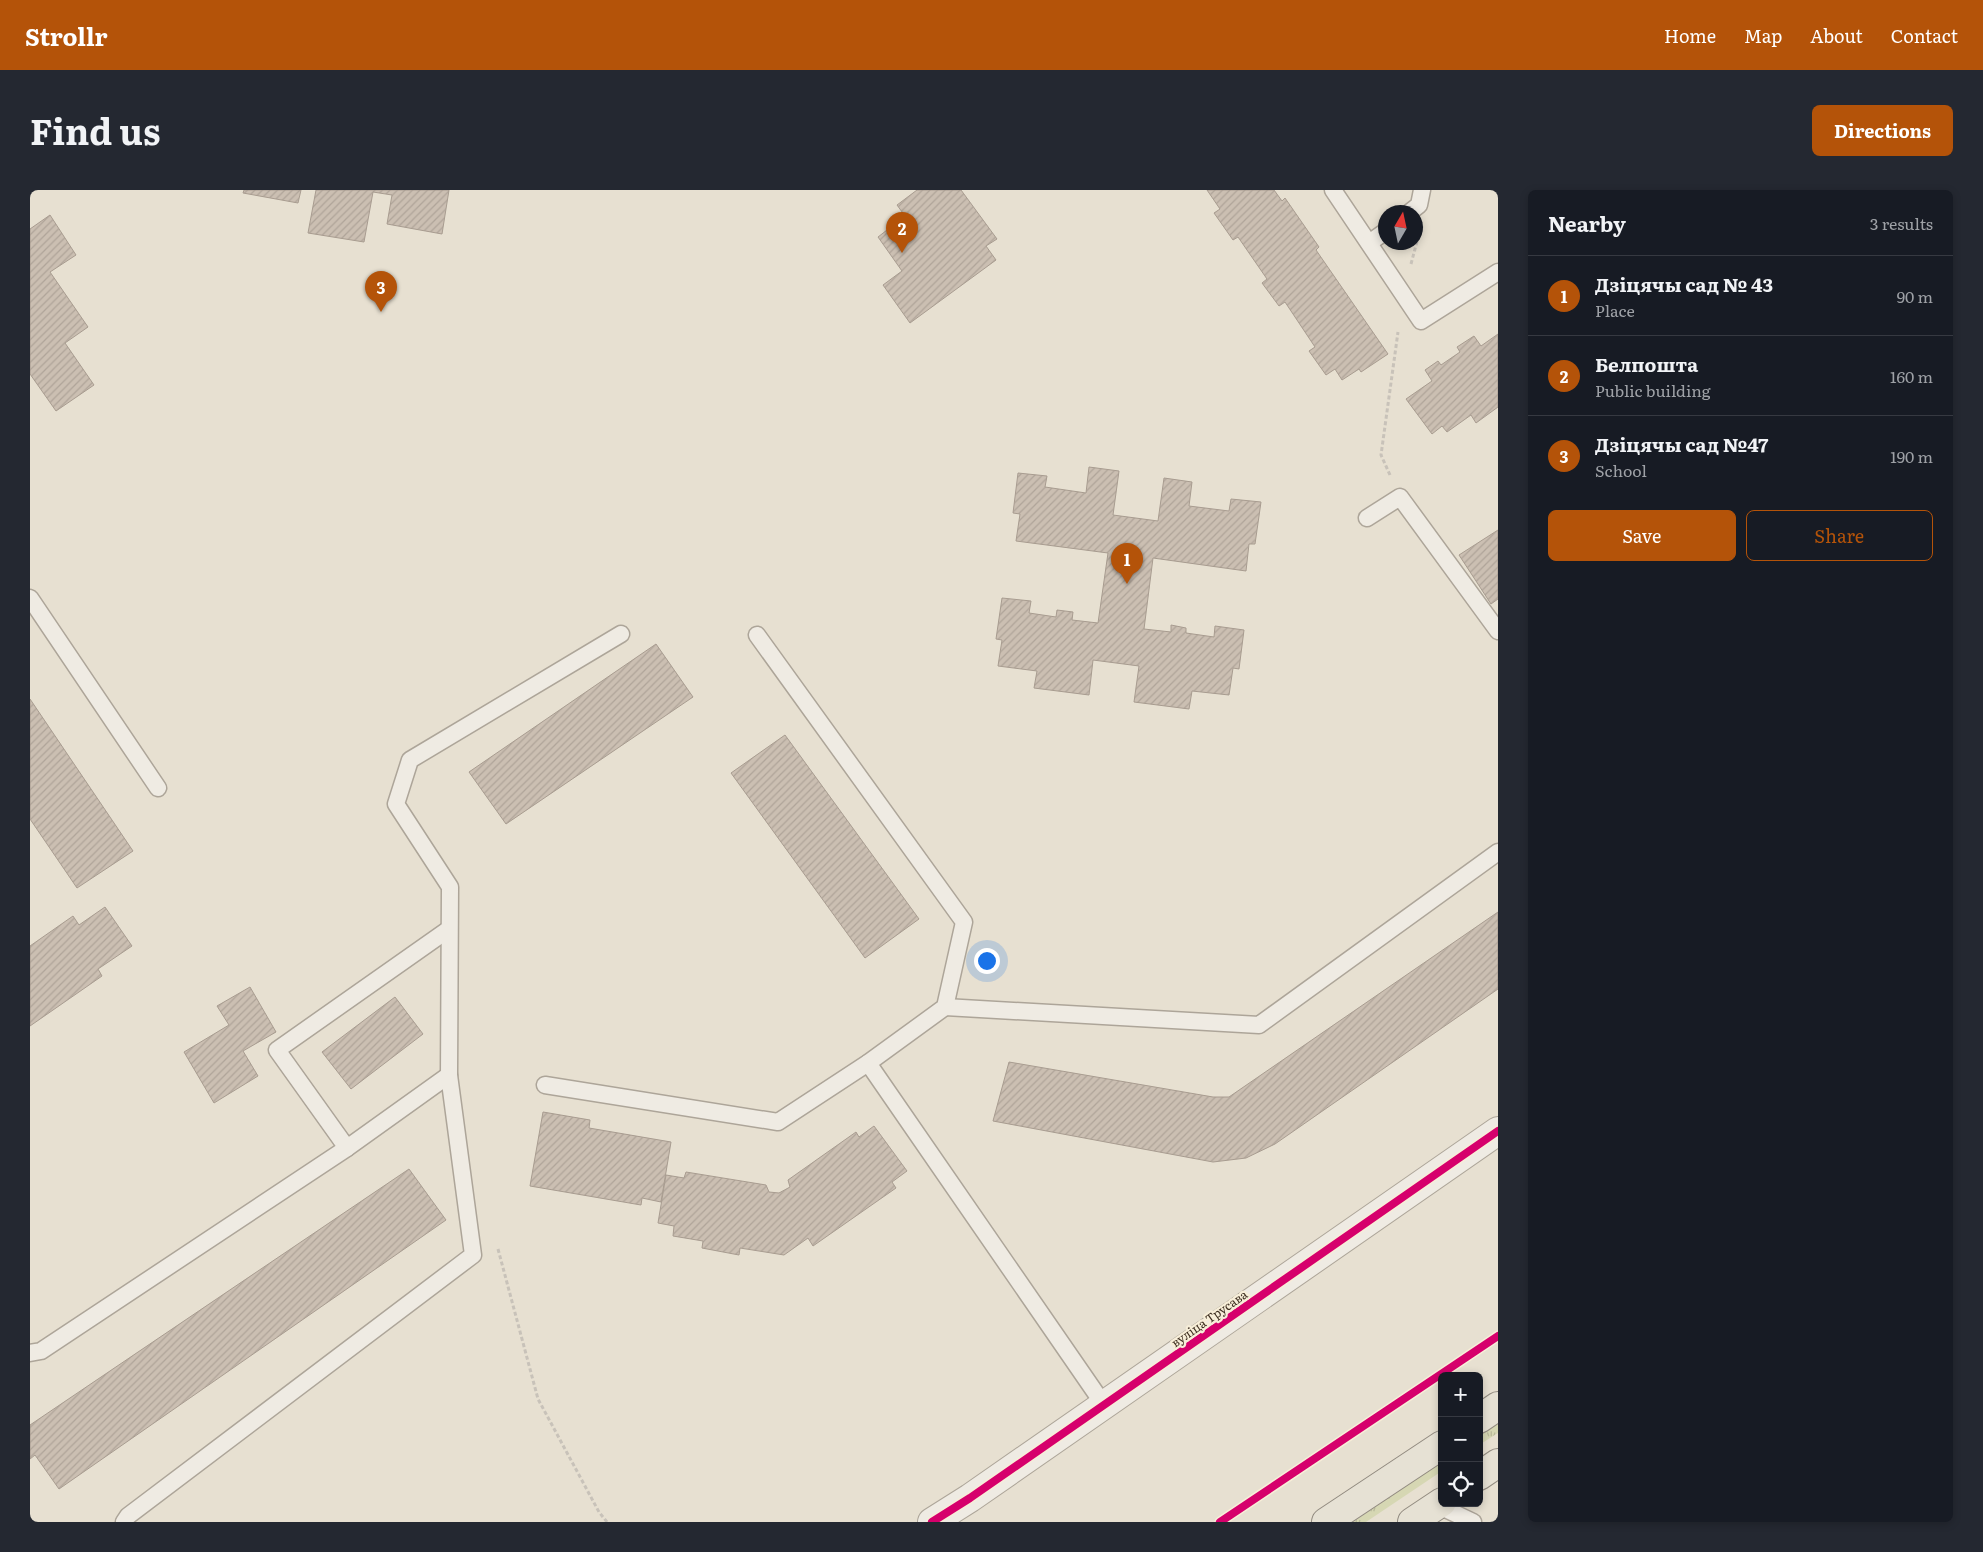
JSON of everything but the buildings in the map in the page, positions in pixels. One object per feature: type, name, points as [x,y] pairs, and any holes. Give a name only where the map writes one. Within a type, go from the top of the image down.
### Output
[{"type":"main road","points":[[1482,1417],[1498,1406]]},
{"type":"main road","points":[[1326,1522],[1438,1448]]},
{"type":"main road","points":[[1483,1473],[1498,1463]]},
{"type":"main road","points":[[1412,1522],[1438,1504]]},
{"type":"street","name":"вуліца Трусава","points":[[932,1522],[970,1498],[1498,1131]]},
{"type":"lane","points":[[1333,190],[1422,321],[1498,272]]},
{"type":"lane","points":[[1419,205],[1422,190]]},
{"type":"lane","points":[[1369,243],[1378,237]]},
{"type":"lane","points":[[1367,518],[1400,497],[1498,631]]},
{"type":"lane","points":[[30,598],[158,788]]},
{"type":"lane","points":[[124,1522],[128,1516],[473,1255],[449,1075],[450,887],[396,804],[410,760],[621,634]]},
{"type":"lane","points":[[757,635],[964,922],[945,1007]]},
{"type":"lane","points":[[545,1085],[778,1122],[868,1063],[945,1007],[1259,1026],[1498,852]]},
{"type":"lane","points":[[347,1148],[277,1050],[450,929]]},
{"type":"lane","points":[[868,1063],[1104,1405]]},
{"type":"lane","points":[[30,1353],[41,1351],[347,1148],[449,1075]]},
{"type":"lane","points":[[1447,1507],[1473,1522]]},
{"type":"path","points":[[1400,497],[1382,455],[1403,294],[1415,250]]},
{"type":"path","points":[[496,1239],[538,1399],[598,1512],[607,1522]]},
{"type":"green space","points":[[1498,1423],[1498,1433],[1483,1442],[1483,1433]]},
{"type":"green space","points":[[1438,1465],[1438,1474],[1366,1522],[1353,1522]]},
{"type":"cycle path","points":[[932,1522],[970,1498],[1498,1131]]},
{"type":"cycle path","points":[[1220,1522],[1498,1336]]},
{"type":"place","name":"Белпошта","points":[[902,253]]},
{"type":"place","name":"Дзіцячы сад №47","points":[[381,312]]},
{"type":"place","name":"Дзіцячы сад № 43","points":[[1127,584]]}]
